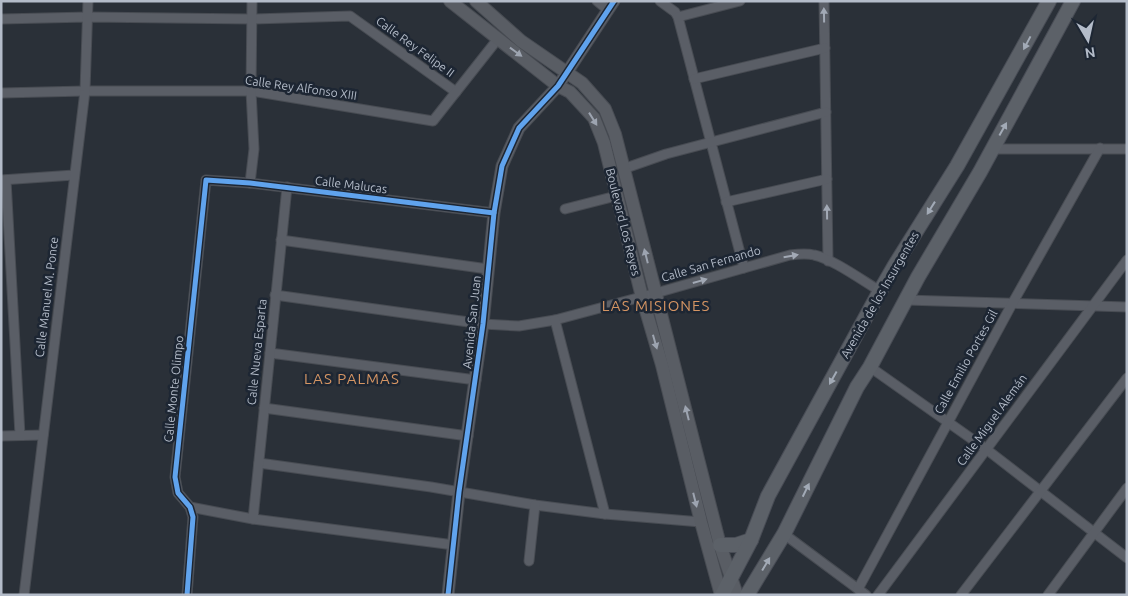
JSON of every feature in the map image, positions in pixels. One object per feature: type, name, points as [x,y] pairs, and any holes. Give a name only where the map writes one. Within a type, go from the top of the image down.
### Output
[{"type":"main road","name":"Boulevard Los Reyes","points":[[450,1],[497,40],[515,51],[558,86],[570,92],[594,118],[604,143],[642,297],[662,365],[737,595]]},
{"type":"main road","name":"Boulevard Los Reyes","points":[[476,1],[522,41],[582,83],[605,109],[615,134],[656,293],[690,449],[701,522],[722,595]]},
{"type":"main road","name":"Avenida de los Insurgentes","points":[[722,595],[751,540],[768,496],[880,291],[958,166],[1049,1]]},
{"type":"main road","name":"Avenida de los Insurgentes","points":[[747,595],[784,534],[857,387],[870,367],[918,277],[993,149],[1073,1]]},
{"type":"main road","points":[[958,166],[959,170],[965,173],[980,172]]},
{"type":"main road","points":[[895,265],[902,262],[910,263],[916,269],[918,277]]},
{"type":"main road","points":[[720,545],[736,545],[751,540]]},
{"type":"street","name":"Calle Manuel M. Ponce","points":[[24,595],[85,91],[88,1]]},
{"type":"street","points":[[250,183],[254,149],[251,91],[252,1]]},
{"type":"street","points":[[597,1],[611,6]]},
{"type":"street","points":[[660,1],[675,12],[678,17],[744,268]]},
{"type":"street","points":[[678,17],[740,1]]},
{"type":"street","points":[[824,1],[828,261]]},
{"type":"street","name":"Avenida San Juan","points":[[448,595],[459,492],[483,324],[494,213],[502,166],[519,128],[558,86],[611,6]]},
{"type":"street","name":"Calle Rey Felipe II","points":[[1,19],[88,17],[252,19],[350,16],[456,92]]},
{"type":"street","name":"Calle Rey Alfonso XIII","points":[[1,93],[251,91],[433,122],[497,40]]},
{"type":"street","points":[[694,78],[825,48]]},
{"type":"street","points":[[623,169],[710,142],[826,112]]},
{"type":"street","name":"Calle Emilio Portes Gil","points":[[862,592],[948,422],[1100,148]]},
{"type":"street","points":[[993,149],[1127,149]]},
{"type":"street","points":[[20,434],[4,180],[74,175]]},
{"type":"street","points":[[726,202],[827,179]]},
{"type":"street","name":"Calle Malucas","points":[[206,180],[287,187],[494,213]]},
{"type":"street","name":"Calle Monte Olimpo","points":[[187,595],[193,517],[190,506],[178,493],[175,477],[206,180]]},
{"type":"street","name":"Calle Nueva Esparta","points":[[253,519],[287,187]]},
{"type":"street","points":[[565,209],[616,196]]},
{"type":"street","points":[[281,240],[488,268]]},
{"type":"street","name":"Calle San Fernando","points":[[275,295],[483,324],[519,326],[555,320],[797,254],[816,255],[880,291]]},
{"type":"street","name":"Calle Miguel Alemán","points":[[878,595],[1127,260]]},
{"type":"street","points":[[906,300],[1127,307]]},
{"type":"street","points":[[555,320],[605,514]]},
{"type":"street","points":[[270,353],[476,380]]},
{"type":"street","points":[[870,367],[986,449],[1127,558]]},
{"type":"street","points":[[960,595],[1127,378]]},
{"type":"street","points":[[264,408],[468,436]]},
{"type":"street","points":[[1,436],[20,434],[43,435]]},
{"type":"street","points":[[259,463],[535,505],[605,514],[701,522]]},
{"type":"street","points":[[1048,595],[1127,488]]},
{"type":"street","points":[[529,561],[535,505]]},
{"type":"street","points":[[190,506],[253,519],[454,545]]},
{"type":"street","points":[[784,534],[862,592]]},
{"type":"cycle path","points":[[448,595],[459,492],[483,324],[494,213],[502,166],[519,128],[558,86],[614,1]]},
{"type":"cycle path","points":[[187,595],[193,517],[190,507],[178,493],[175,477],[206,180],[250,183],[494,213]]},
{"type":"district","name":"LAS MISIONES","points":[[656,306]]},
{"type":"district","name":"LAS PALMAS","points":[[352,379]]}]
